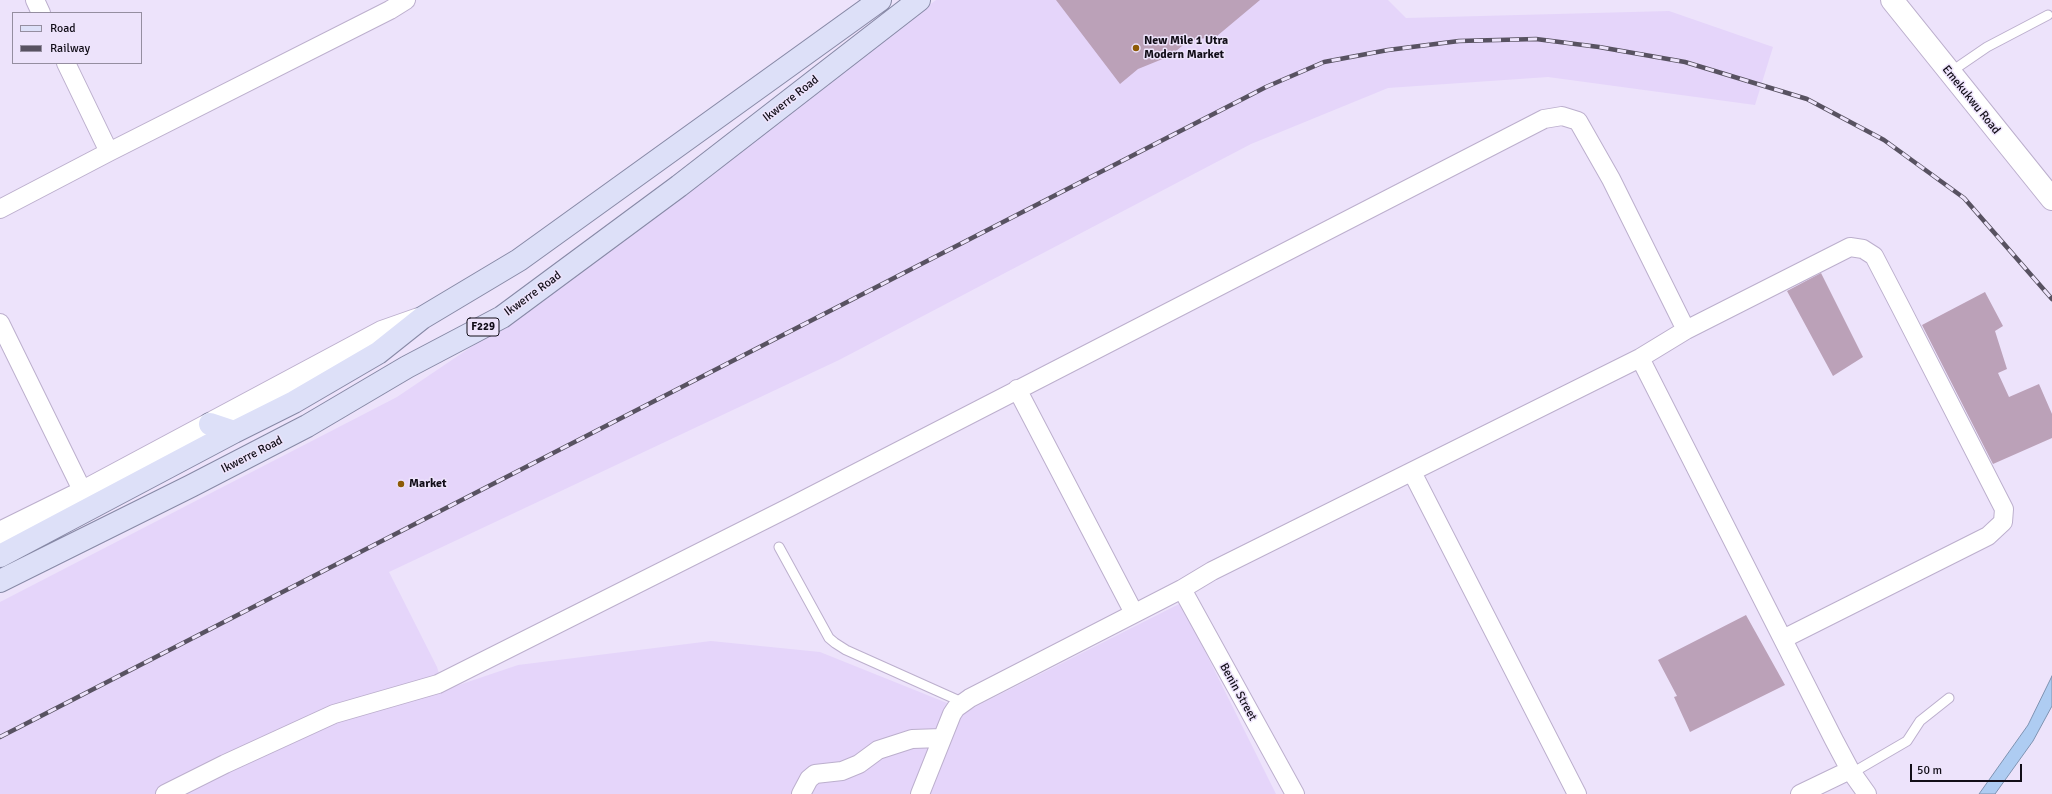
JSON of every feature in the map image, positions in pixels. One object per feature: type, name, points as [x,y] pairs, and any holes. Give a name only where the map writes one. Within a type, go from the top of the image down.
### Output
[{"type":"main road","name":"Ikwerre Road","points":[[0,581],[191,486],[307,426],[407,368],[502,317],[679,186],[919,0]]},
{"type":"main road","points":[[0,556],[234,432],[294,402],[378,353],[422,318],[519,260],[876,1]]},
{"type":"main road","points":[[294,402],[307,426]]},
{"type":"main road","points":[[210,424],[234,432]]},
{"type":"street","points":[[35,0],[41,12]]},
{"type":"street","points":[[0,209],[109,152],[383,14],[406,0]]},
{"type":"street","name":"Emekukwu Road","points":[[1892,0],[2052,199]]},
{"type":"street","points":[[876,1],[891,22]]},
{"type":"street","points":[[66,64],[109,152]]},
{"type":"street","points":[[165,794],[334,714],[438,684],[792,506],[1544,119],[1562,116],[1578,121],[1611,180],[1686,330]]},
{"type":"street","points":[[920,794],[952,714],[962,702],[1007,677],[1182,589],[1212,571],[1640,358],[1686,330],[1850,247],[1863,249],[1874,256],[2004,510],[2003,522],[1988,536],[1782,639]]},
{"type":"street","points":[[0,533],[83,492],[382,332],[422,318]]},
{"type":"street","points":[[0,323],[83,492]]},
{"type":"street","points":[[1640,358],[1782,639],[1851,771],[1867,794]]},
{"type":"street","points":[[1017,389],[1134,613]]},
{"type":"street","points":[[1412,472],[1576,794]]},
{"type":"street","name":"Benin Street","points":[[1182,589],[1295,794]]},
{"type":"street","points":[[801,794],[808,779],[814,774],[842,771],[859,764],[878,750],[912,739],[942,738]]},
{"type":"street","points":[[1800,794],[1851,771]]},
{"type":"lane","points":[[1950,73],[1987,46],[2048,15]]},
{"type":"lane","points":[[779,547],[829,638],[846,650],[962,702]]},
{"type":"lane","points":[[1851,771],[1907,740],[1920,721],[1949,698]]},
{"type":"shaded area","name":"Market","points":[[936,0],[1388,0],[1406,18],[1669,11],[1773,47],[1755,105],[1548,77],[1388,88],[1251,144],[839,360],[389,572],[437,667],[444,690],[518,665],[711,641],[820,652],[967,711],[1181,603],[1276,794],[0,794],[0,602],[397,397],[563,285]]},
{"type":"water","points":[[2052,676],[2052,706],[2033,741],[1995,794],[1979,794],[2028,725]]},
{"type":"building","name":"New Mile 1 Utra Modern Market","points":[[1056,0],[1260,0],[1217,36],[1188,41],[1170,56],[1138,69],[1120,84]]},
{"type":"building","points":[[1821,273],[1863,357],[1833,376],[1787,291]]},
{"type":"building","points":[[1985,292],[2003,326],[1995,331],[2007,369],[1998,373],[2009,397],[2039,384],[2052,414],[2052,438],[1993,464],[1922,325]]},
{"type":"building","points":[[1746,615],[1785,685],[1690,732],[1674,697],[1677,696],[1658,660]]},
{"type":"railway","points":[[0,737],[1266,87],[1324,62],[1388,50],[1459,41],[1536,39],[1599,47],[1685,62],[1807,99],[1884,140],[1964,198],[2052,299]]},
{"type":"place","name":"New Mile 1 Utra Modern Market","points":[[1136,48]]},
{"type":"place","name":"Market","points":[[401,484]]}]
